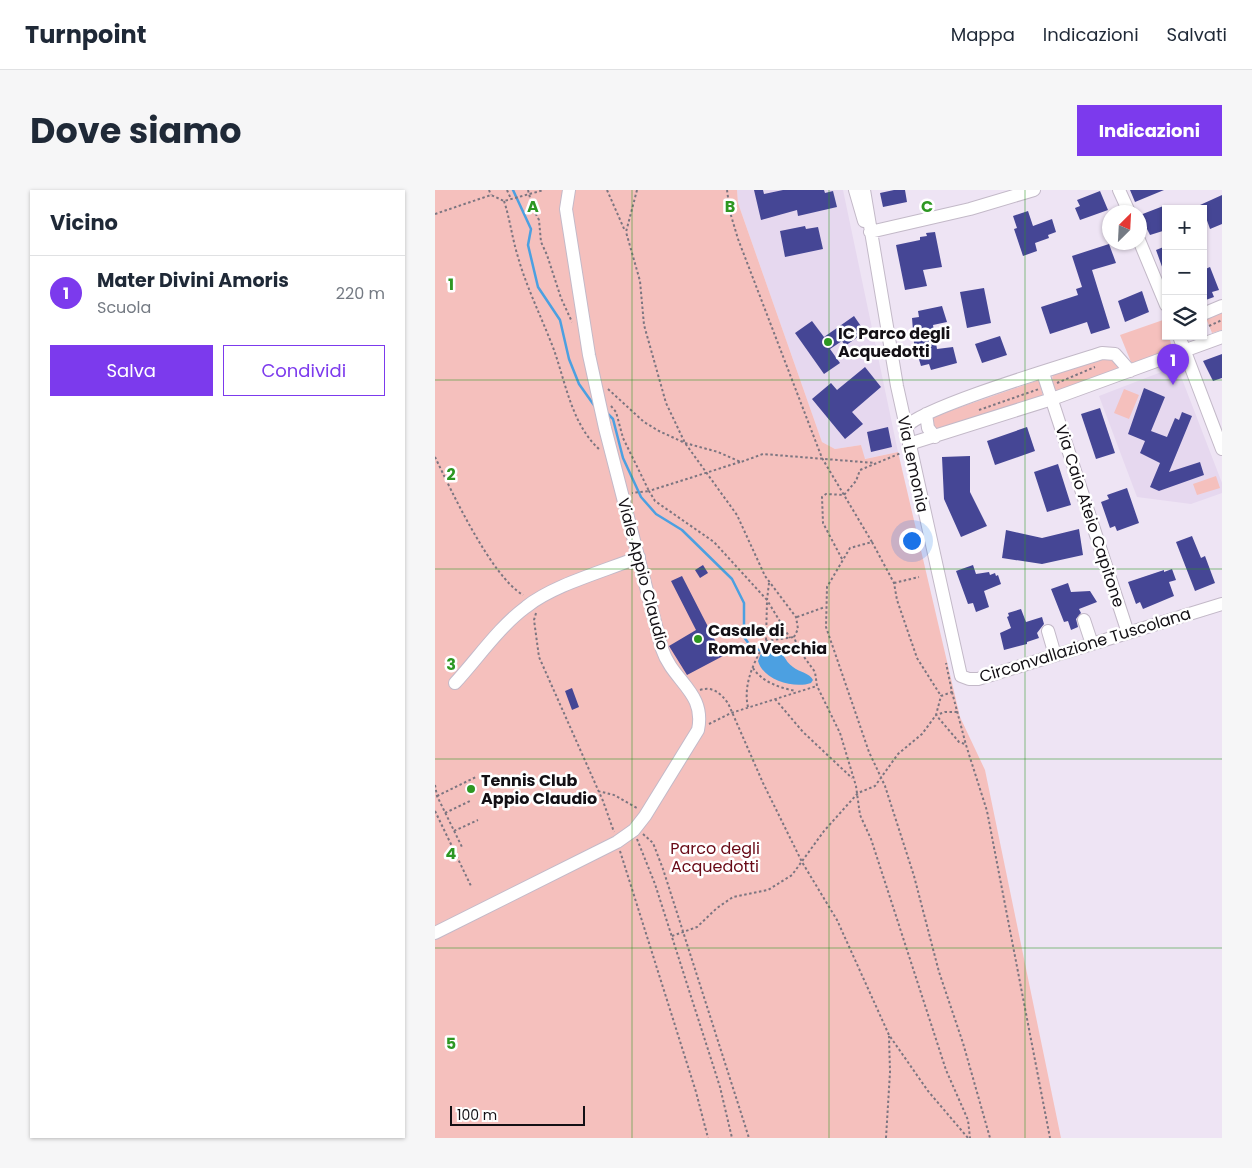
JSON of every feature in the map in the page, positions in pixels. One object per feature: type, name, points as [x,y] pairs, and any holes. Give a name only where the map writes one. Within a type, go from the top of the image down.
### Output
[{"type":"street","name":"Viale Appio Claudio","points":[[569,190],[566,209],[585,338],[601,394],[603,420],[666,660],[673,672],[694,694]]},
{"type":"street","name":"Via Lemonia","points":[[855,190],[862,217],[870,232]]},
{"type":"street","name":"Via Lemonia","points":[[864,190],[892,352],[904,382],[909,423],[909,444],[956,664]]},
{"type":"street","points":[[870,232],[969,209],[1034,190]]},
{"type":"street","points":[[1119,190],[1126,205]]},
{"type":"street","points":[[1143,250],[1162,295]]},
{"type":"street","points":[[1207,312],[1222,306]]},
{"type":"street","points":[[909,444],[935,438],[1052,399],[1222,336]]},
{"type":"street","points":[[1181,340],[1219,431],[1222,449]]},
{"type":"street","points":[[909,423],[927,414],[1107,352],[1117,356],[1131,370]]},
{"type":"street","name":"Via Caio Ateio Capitone","points":[[1043,373],[1128,633]]},
{"type":"street","points":[[927,414],[928,428],[935,438]]},
{"type":"street","points":[[455,683],[513,618],[533,601],[639,557]]},
{"type":"street","name":"Circonvallazione Tuscolana","points":[[956,664],[961,676],[972,680],[1222,604]]},
{"type":"street","points":[[1085,620],[1093,644]]},
{"type":"street","points":[[1048,631],[1055,655]]},
{"type":"street","points":[[435,933],[617,842],[634,830],[645,816],[697,730],[699,708],[694,694]]},
{"type":"path","points":[[489,190],[491,195],[504,201],[544,190]]},
{"type":"path","points":[[507,190],[512,198]]},
{"type":"path","points":[[528,190],[533,209],[539,220],[541,242],[574,329]]},
{"type":"path","points":[[607,190],[626,232],[640,280],[644,325],[666,403],[685,443],[737,515],[769,584],[796,617],[798,629],[794,637],[799,650],[815,672],[817,686],[840,733],[858,794],[860,815],[871,840],[946,1070],[968,1120],[969,1138]]},
{"type":"path","points":[[626,232],[637,190]]},
{"type":"path","points":[[671,936],[703,924],[717,908],[733,897],[768,890],[792,875],[824,831],[858,794],[875,786],[898,754],[922,734],[936,715],[941,696],[927,676],[914,650],[897,600],[894,582],[822,458],[738,239],[730,212],[727,190]]},
{"type":"path","points":[[435,214],[491,195]]},
{"type":"path","points":[[504,201],[529,293],[553,348],[574,411],[590,440],[614,460]]},
{"type":"path","points":[[1209,326],[1222,320]]},
{"type":"path","points":[[975,411],[1099,366]]},
{"type":"path","points":[[601,394],[644,422],[685,443],[717,452],[741,462]]},
{"type":"path","points":[[601,394],[616,412],[623,438],[655,501],[715,542],[767,600],[790,638]]},
{"type":"path","points":[[844,495],[856,481],[860,470],[904,452],[909,444]]},
{"type":"path","points":[[637,493],[649,491],[763,454],[875,463]]},
{"type":"path","points":[[435,457],[449,486],[496,566],[512,589],[533,601],[537,610],[534,620],[539,657],[598,791],[617,842],[687,1064],[708,1138]]},
{"type":"path","points":[[842,558],[823,523],[821,508],[822,497],[826,494],[844,495]]},
{"type":"path","points":[[872,542],[850,548],[842,558],[827,587],[826,627],[869,752],[881,778],[914,876],[939,972],[963,1043],[990,1138]]},
{"type":"path","points":[[894,582],[919,577]]},
{"type":"path","points":[[748,707],[745,696],[753,668],[766,641],[769,584]]},
{"type":"path","points":[[796,617],[825,607]]},
{"type":"path","points":[[766,641],[794,637]]},
{"type":"path","points":[[753,668],[756,673],[775,685],[798,692]]},
{"type":"path","points":[[697,730],[731,713],[817,686]]},
{"type":"path","points":[[694,694],[708,688],[720,693],[727,703],[803,862],[837,920],[889,1035],[928,1091],[969,1138]]},
{"type":"path","points":[[951,689],[987,811],[1050,1138]]},
{"type":"path","points":[[941,696],[952,692]]},
{"type":"path","points":[[775,699],[803,732],[853,779]]},
{"type":"path","points":[[936,715],[945,712],[957,712]]},
{"type":"path","points":[[936,715],[959,742],[966,745]]},
{"type":"path","points":[[437,796],[476,777]]},
{"type":"path","points":[[435,787],[437,796],[462,847]]},
{"type":"path","points":[[598,791],[622,798],[645,816]]},
{"type":"path","points":[[445,813],[470,801]]},
{"type":"path","points":[[435,811],[471,886]]},
{"type":"path","points":[[454,831],[479,820]]},
{"type":"path","points":[[634,830],[646,836],[653,843],[685,932],[749,1138]]},
{"type":"path","points":[[634,830],[655,884],[720,1086],[732,1138]]},
{"type":"path","points":[[886,1138],[890,1072],[889,1035]]},
{"type":"shaded area","points":[[737,190],[843,190],[898,452],[864,459],[861,445],[835,449],[822,442],[738,203]]},
{"type":"shaded area","points":[[1177,366],[1222,483],[1222,493],[1191,504],[1137,497],[1099,396]]},
{"type":"green space","name":"Parco degli Acquedotti","points":[[435,190],[737,190],[738,203],[822,442],[835,449],[861,445],[865,459],[898,452],[960,717],[985,770],[1061,1138],[435,1138]]},
{"type":"green space","points":[[1222,312],[1222,330],[1212,333],[1207,318]]},
{"type":"green space","points":[[1162,320],[1162,340],[1170,340],[1172,348],[1133,363],[1120,335]]},
{"type":"green space","points":[[1107,356],[1121,367],[1057,391],[1054,388],[1053,374]]},
{"type":"green space","points":[[1039,380],[1043,396],[937,432],[929,418]]},
{"type":"green space","points":[[1124,389],[1139,395],[1129,419],[1114,413]]},
{"type":"green space","points":[[1216,476],[1220,488],[1197,495],[1193,484]]},
{"type":"water","points":[[773,646],[777,648],[790,665],[812,678],[811,683],[804,685],[788,684],[772,678],[766,673],[758,661],[763,648]]},
{"type":"building","points":[[754,190],[763,190],[764,194],[783,190],[824,190],[825,193],[833,191],[837,207],[798,216],[797,210],[761,220]]},
{"type":"building","points":[[905,190],[907,202],[883,207],[880,193]]},
{"type":"building","points":[[1130,190],[1164,190],[1135,202]]},
{"type":"building","points":[[1100,191],[1106,205],[1102,205],[1102,212],[1080,220],[1075,208],[1080,206],[1077,200]]},
{"type":"building","points":[[1222,195],[1222,224],[1210,229],[1207,220],[1207,205],[1200,205]]},
{"type":"building","points":[[1162,207],[1162,231],[1150,235],[1147,229],[1147,212]]},
{"type":"building","points":[[1028,211],[1033,226],[1052,219],[1056,232],[1048,235],[1049,238],[1035,243],[1037,251],[1023,256],[1014,229],[1017,228],[1013,216]]},
{"type":"building","points":[[805,226],[806,229],[818,227],[823,249],[785,257],[780,231]]},
{"type":"building","points":[[935,232],[942,267],[923,270],[927,286],[905,290],[896,245],[920,240],[920,237],[927,236],[926,233]]},
{"type":"building","points":[[1102,246],[1102,250],[1111,250],[1116,263],[1092,270],[1110,328],[1091,334],[1087,322],[1050,334],[1041,307],[1078,295],[1076,289],[1082,287],[1072,256]]},
{"type":"building","points":[[1162,248],[1162,267],[1156,250]]},
{"type":"building","points":[[1210,267],[1219,290],[1212,292],[1214,297],[1207,300],[1207,295],[1207,268]]},
{"type":"building","points":[[984,288],[991,323],[967,328],[960,292]]},
{"type":"building","points":[[1142,291],[1149,312],[1125,322],[1118,301]]},
{"type":"building","points":[[942,306],[947,322],[933,325],[937,349],[953,347],[957,363],[931,370],[929,364],[921,366],[914,343],[912,318],[919,317],[918,311]]},
{"type":"building","points":[[854,316],[865,332],[845,346],[842,341],[830,349],[840,363],[824,374],[795,333],[812,321],[824,337]]},
{"type":"building","points":[[1000,336],[1007,355],[982,363],[975,344]]},
{"type":"building","points":[[1222,354],[1222,378],[1213,381],[1203,361]]},
{"type":"building","points":[[865,367],[881,387],[852,412],[863,424],[845,439],[812,399],[831,383],[837,390]]},
{"type":"building","points":[[1144,388],[1165,397],[1151,431],[1167,437],[1175,418],[1179,420],[1182,412],[1192,416],[1169,472],[1200,462],[1204,475],[1159,491],[1150,487],[1160,463],[1140,453],[1145,441],[1128,434]]},
{"type":"building","points":[[1100,408],[1115,453],[1096,459],[1081,414]]},
{"type":"building","points":[[888,427],[892,447],[871,452],[867,432]]},
{"type":"building","points":[[1027,427],[1035,451],[995,465],[987,441]]},
{"type":"building","points":[[970,456],[970,492],[987,526],[961,537],[944,499],[942,457]]},
{"type":"building","points":[[1058,464],[1071,505],[1047,512],[1034,472]]},
{"type":"building","points":[[1127,488],[1139,523],[1117,531],[1115,526],[1110,528],[1101,502],[1109,499],[1107,495]]},
{"type":"building","points":[[1079,529],[1083,555],[1042,564],[1002,558],[1006,530],[1042,538]]},
{"type":"building","points":[[1192,536],[1201,558],[1205,556],[1215,583],[1195,591],[1176,542]]},
{"type":"building","points":[[703,565],[708,573],[700,578],[695,570]]},
{"type":"building","points":[[973,565],[976,574],[989,572],[990,575],[995,573],[996,576],[998,575],[1001,584],[984,591],[989,607],[976,612],[973,603],[968,604],[956,571]]},
{"type":"building","points":[[1172,569],[1176,580],[1169,582],[1174,596],[1143,609],[1140,602],[1136,604],[1128,582]]},
{"type":"building","name":"Casale di Roma Vecchia","points":[[682,576],[723,656],[687,675],[669,646],[696,630],[671,581]]},
{"type":"building","points":[[1068,583],[1071,592],[1090,591],[1097,602],[1079,609],[1081,613],[1076,619],[1078,627],[1071,630],[1068,621],[1064,622],[1051,589]]},
{"type":"building","points":[[1021,609],[1026,622],[1042,617],[1044,624],[1037,633],[1039,638],[1027,642],[1027,644],[1004,650],[1000,633],[1011,628],[1007,617],[1009,616],[1008,613]]},
{"type":"building","points":[[572,688],[579,707],[572,710],[565,691]]},
{"type":"waterway","points":[[513,190],[531,229],[528,245],[538,287],[560,320],[569,359],[579,384],[596,408]]},
{"type":"waterway","points":[[606,412],[613,419],[623,458],[641,497],[656,514],[682,530],[732,579],[744,603],[744,637],[749,644],[762,652]]},
{"type":"place","name":"IC Parco degli Acquedotti","points":[[828,342]]},
{"type":"place","name":"Mater Divini Amoris","points":[[1173,385]]},
{"type":"place","name":"Casale di Roma Vecchia","points":[[698,639]]},
{"type":"place","name":"Tennis Club Appio Claudio","points":[[471,789]]}]
